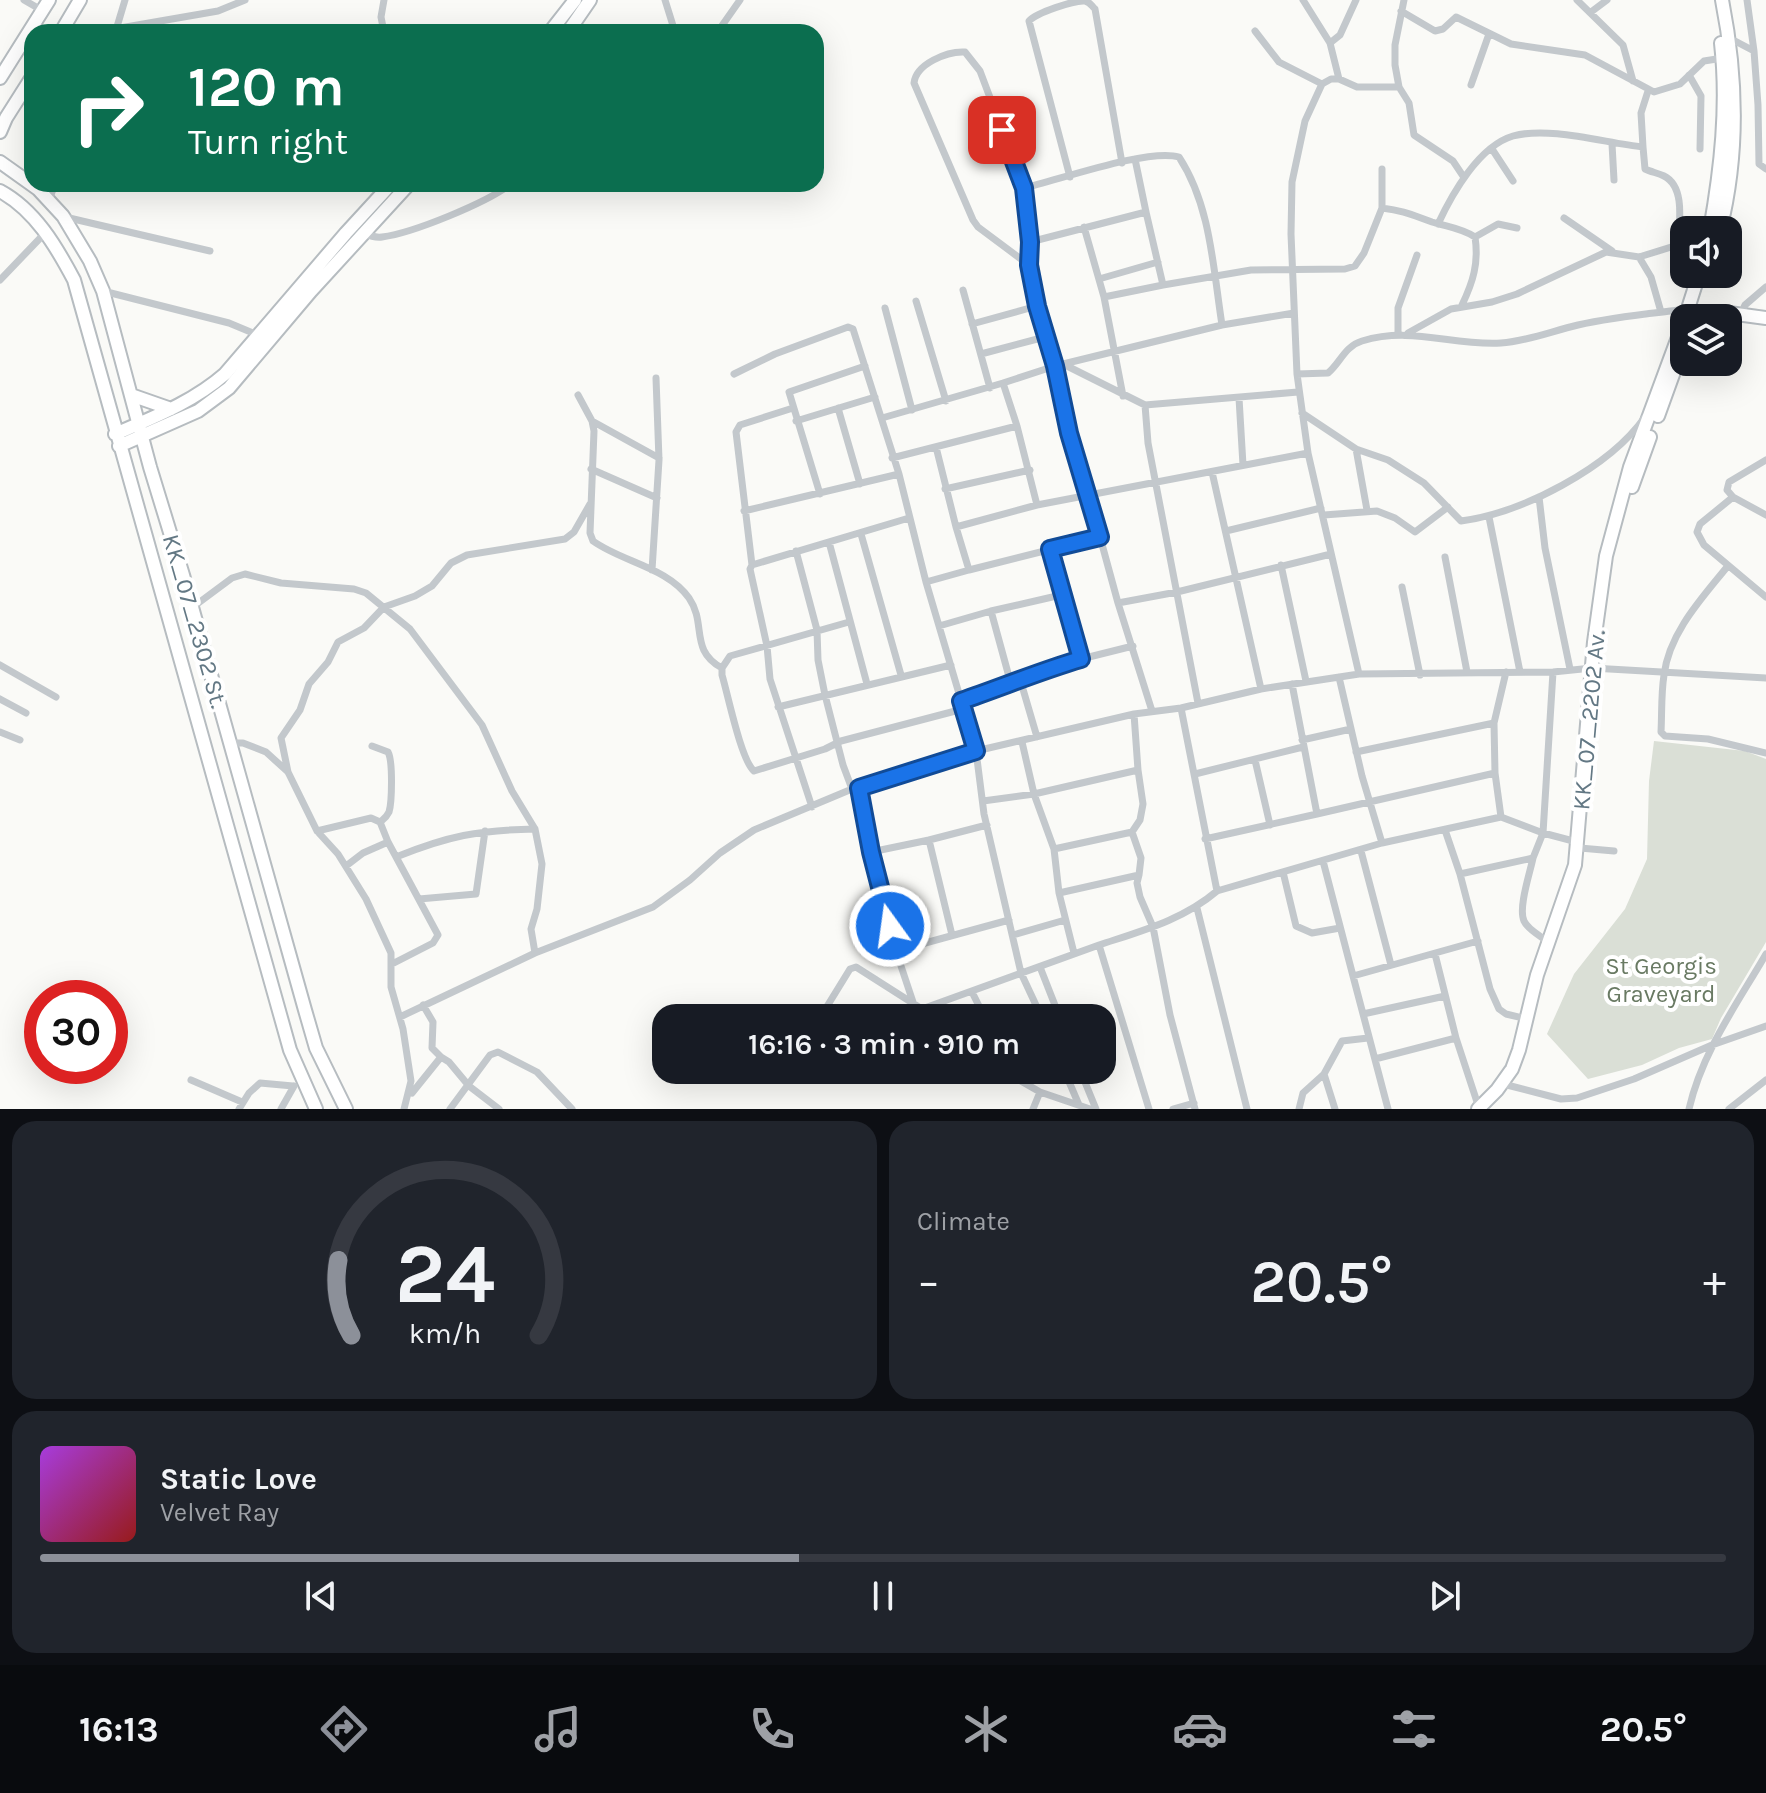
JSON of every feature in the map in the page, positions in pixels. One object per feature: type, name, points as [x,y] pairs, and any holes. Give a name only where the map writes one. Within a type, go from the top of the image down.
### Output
[{"type":"main road","points":[[70,24],[80,0]]},
{"type":"main road","points":[[556,24],[575,0]]},
{"type":"main road","points":[[574,24],[590,0]]},
{"type":"main road","points":[[1712,216],[1722,149],[1723,58],[1715,0]]},
{"type":"main road","points":[[1722,0],[1729,41],[1734,123],[1723,216]]},
{"type":"main road","points":[[35,24],[46,6]]},
{"type":"main road","points":[[0,78],[24,41]]},
{"type":"main road","points":[[0,132],[24,90]]},
{"type":"main road","name":"KK_07_2302 St.","points":[[0,162],[24,177]]},
{"type":"main road","name":"KK_07_2302 St.","points":[[0,191],[24,208],[46,232],[74,280],[298,1085],[316,1109]]},
{"type":"main road","name":"KK_07_2302 St.","points":[[40,192],[63,216],[90,261],[103,291],[151,473],[183,575],[316,1048],[346,1109]]},
{"type":"main road","points":[[140,430],[166,425],[198,411],[224,392],[273,326],[384,192]]},
{"type":"main road","points":[[117,440],[140,430],[209,388],[402,192]]},
{"type":"main road","points":[[1742,311],[1766,312]]},
{"type":"main road","points":[[1742,311],[1766,318]]},
{"type":"main road","name":"KK_07_2202 Av.","points":[[1594,668],[1612,528],[1630,467],[1670,359]]},
{"type":"main road","points":[[1481,1109],[1507,1085],[1521,1055],[1538,985],[1577,868],[1594,668],[1615,538],[1673,376]]},
{"type":"main road","points":[[131,395],[171,409]]},
{"type":"main road","points":[[151,473],[154,444],[166,425]]},
{"type":"main road","name":"KK_07_2202 Av.","points":[[1481,1109],[1512,1069],[1537,975],[1580,845]]},
{"type":"street","points":[[24,0],[46,6]]},
{"type":"street","points":[[118,24],[125,0]]},
{"type":"street","points":[[214,0],[218,11]]},
{"type":"street","points":[[148,24],[218,11],[245,0]]},
{"type":"street","points":[[382,24],[384,0]]},
{"type":"street","points":[[723,24],[740,0]]},
{"type":"street","points":[[1070,177],[1029,21],[1034,15],[1076,0],[1085,1],[1095,9],[1122,163]]},
{"type":"street","points":[[1303,0],[1330,43],[1339,79]]},
{"type":"street","points":[[1330,43],[1340,35],[1356,0]]},
{"type":"street","points":[[1404,0],[1395,45],[1399,87],[1409,103],[1414,135],[1453,161],[1463,176]]},
{"type":"street","points":[[1577,0],[1623,45],[1633,81]]},
{"type":"street","points":[[1591,12],[1607,0]]},
{"type":"street","points":[[1747,0],[1754,51],[1759,164],[1766,169]]},
{"type":"street","points":[[669,2],[673,24]]},
{"type":"street","points":[[1401,11],[1435,31],[1443,29],[1456,17],[1525,48],[1585,55],[1648,91],[1667,90],[1680,84],[1704,61],[1723,58]]},
{"type":"street","points":[[1255,31],[1279,62],[1322,84],[1339,79],[1357,87],[1399,87]]},
{"type":"street","points":[[1471,85],[1489,34]]},
{"type":"street","points":[[1729,41],[1754,51]]},
{"type":"street","points":[[1029,265],[973,220],[914,83],[921,68],[952,52],[965,52],[980,71],[1024,188],[1030,242],[1029,265],[1037,306],[1045,337],[1059,365],[1069,433],[1152,711]]},
{"type":"street","points":[[0,60],[14,57]]},
{"type":"street","points":[[1689,75],[1701,96],[1700,149]]},
{"type":"street","points":[[1322,84],[1305,121],[1292,182],[1298,392],[1308,453],[1359,674]]},
{"type":"street","points":[[1648,91],[1641,113],[1645,169],[1663,175],[1673,183],[1679,216]]},
{"type":"street","points":[[1438,224],[1463,176],[1492,149],[1513,136],[1532,134],[1643,147]]},
{"type":"street","points":[[1612,144],[1614,180]]},
{"type":"street","points":[[1492,149],[1513,181]]},
{"type":"street","points":[[1024,188],[1135,159],[1172,155],[1181,158],[1205,216],[1222,325]]},
{"type":"street","points":[[1135,159],[1163,285]]},
{"type":"street","points":[[1104,297],[1214,275],[1355,266],[1364,253],[1382,208],[1382,169]]},
{"type":"street","points":[[49,200],[52,192]]},
{"type":"street","points":[[364,233],[379,238],[396,234],[489,199],[499,192]]},
{"type":"street","points":[[1382,208],[1413,213],[1438,224],[1465,230],[1475,237],[1478,253],[1476,270],[1462,305]]},
{"type":"street","points":[[1030,242],[1146,212]]},
{"type":"street","points":[[63,216],[210,251]]},
{"type":"street","points":[[1564,218],[1614,252],[1639,257],[1670,247]]},
{"type":"street","points":[[1475,237],[1498,224],[1517,228]]},
{"type":"street","points":[[1084,227],[1104,297],[1123,396]]},
{"type":"street","points":[[0,280],[46,232]]},
{"type":"street","points":[[1408,333],[1462,305],[1492,302],[1517,294],[1594,257],[1614,252]]},
{"type":"street","points":[[1398,334],[1398,308],[1417,255]]},
{"type":"street","points":[[1639,257],[1651,277],[1661,312]]},
{"type":"street","points":[[1099,279],[1158,262]]},
{"type":"street","points":[[1742,311],[1766,287]]},
{"type":"street","points":[[963,290],[990,388]]},
{"type":"street","points":[[103,291],[229,323],[258,335]]},
{"type":"street","points":[[916,301],[946,401]]},
{"type":"street","points":[[972,324],[1037,306]]},
{"type":"street","points":[[885,308],[912,410]]},
{"type":"street","points":[[1297,374],[1328,373],[1353,344],[1398,334],[1462,343],[1501,343],[1614,317],[1670,312]]},
{"type":"street","points":[[882,418],[1116,350],[1222,325],[1294,313]]},
{"type":"street","points":[[734,374],[775,354],[848,327],[853,329],[899,474],[926,582],[976,751],[987,825],[1021,973],[1035,1004]]},
{"type":"street","points":[[981,354],[1045,337]]},
{"type":"street","points":[[1059,365],[1145,405],[1298,392]]},
{"type":"street","points":[[820,494],[789,395],[792,389],[865,366]]},
{"type":"street","points":[[1302,413],[1356,449],[1388,460],[1424,483],[1461,521],[1489,517],[1539,497],[1592,466],[1644,420],[1665,371]]},
{"type":"street","points":[[652,570],[659,458],[656,378]]},
{"type":"street","points":[[1003,383],[1030,470],[1037,505]]},
{"type":"street","points":[[578,395],[592,421],[590,533],[593,541],[675,583],[695,609],[703,654],[722,668]]},
{"type":"street","points":[[796,421],[875,397]]},
{"type":"street","points":[[1239,398],[1243,465]]},
{"type":"street","points":[[1145,405],[1148,443],[1198,703]]},
{"type":"street","points":[[793,408],[737,428],[750,569],[767,646],[770,679],[812,807]]},
{"type":"street","points":[[838,408],[860,484]]},
{"type":"street","points":[[592,421],[659,458]]},
{"type":"street","points":[[892,458],[1017,426]]},
{"type":"street","points":[[936,447],[969,570]]},
{"type":"street","points":[[1356,449],[1367,510]]},
{"type":"street","points":[[956,527],[1037,505],[1308,453]]},
{"type":"street","points":[[1766,460],[1729,482],[1727,490],[1733,497],[1766,515]]},
{"type":"street","points":[[591,469],[657,498]]},
{"type":"street","points":[[945,489],[1030,470]]},
{"type":"street","points":[[1212,472],[1261,689]]},
{"type":"street","points":[[744,511],[899,474]]},
{"type":"street","points":[[1539,497],[1545,548],[1570,669]]},
{"type":"street","points":[[1733,497],[1700,524],[1697,532],[1704,545],[1727,567],[1766,597]]},
{"type":"street","points":[[404,1109],[411,1081],[400,1017],[391,987],[391,953],[366,899],[346,866],[317,831],[288,772],[281,738],[300,710],[309,684],[328,662],[338,642],[364,628],[384,607],[432,586],[451,563],[467,555],[565,539],[574,532],[590,504]]},
{"type":"street","points":[[1226,531],[1323,511],[1367,510],[1395,518],[1415,532],[1448,507]]},
{"type":"street","points":[[1489,517],[1520,672]]},
{"type":"street","points":[[752,565],[909,518]]},
{"type":"street","points":[[861,534],[901,675]]},
{"type":"street","points":[[926,582],[1100,537]]},
{"type":"street","points":[[829,542],[867,684]]},
{"type":"street","points":[[1050,549],[1081,659]]},
{"type":"street","points":[[796,551],[817,630],[825,695],[837,743],[856,788],[896,951],[913,1002]]},
{"type":"street","points":[[1118,603],[1177,592],[1331,554]]},
{"type":"street","points":[[1445,557],[1467,672]]},
{"type":"street","points":[[1281,565],[1306,681]]},
{"type":"street","points":[[1727,567],[1676,638],[1664,672],[1663,735],[1708,739],[1766,753]]},
{"type":"street","points":[[192,607],[232,578],[245,574],[281,583],[354,589],[366,593],[410,629],[482,725],[505,777],[535,829],[542,864],[537,909],[531,929],[535,953]]},
{"type":"street","points":[[1402,587],[1420,675]]},
{"type":"street","points":[[939,626],[1061,595]]},
{"type":"street","points":[[991,611],[1011,684]]},
{"type":"street","points":[[849,622],[730,656],[722,668],[744,752],[754,771],[962,705],[1020,679],[1133,646]]},
{"type":"street","points":[[0,665],[56,697]]},
{"type":"street","points":[[778,707],[951,665]]},
{"type":"street","points":[[400,1017],[535,953],[653,907],[745,835],[856,788],[976,751],[1134,714],[1359,674],[1553,672],[1594,668],[1766,678]]},
{"type":"street","points":[[1501,817],[1495,773],[1494,723],[1506,672]]},
{"type":"street","points":[[1548,942],[1527,926],[1522,909],[1533,858],[1543,833],[1553,672]]},
{"type":"street","points":[[1339,677],[1382,843]]},
{"type":"street","points":[[1020,679],[1037,737]]},
{"type":"street","points":[[1292,684],[1317,814]]},
{"type":"street","points":[[0,699],[26,713]]},
{"type":"street","points":[[1181,708],[1217,891]]},
{"type":"street","points":[[1054,849],[1132,832],[1140,820],[1143,804],[1134,714]]},
{"type":"street","points":[[1356,752],[1494,723]]},
{"type":"street","points":[[1195,774],[1255,760],[1351,729]]},
{"type":"street","points":[[0,732],[20,740]]},
{"type":"street","points":[[1022,742],[1034,794],[1054,849],[1059,893],[1074,953]]},
{"type":"street","points":[[229,743],[243,743],[266,752],[288,772]]},
{"type":"street","points":[[372,746],[388,752],[392,759],[391,803],[386,817],[380,822]]},
{"type":"street","points":[[1255,760],[1270,825]]},
{"type":"street","points":[[983,801],[1034,794],[1138,770]]},
{"type":"street","points":[[1205,839],[1495,773]]},
{"type":"street","points":[[937,1004],[1153,927],[1197,908],[1217,891],[1382,843],[1501,817],[1580,845],[1614,851]]},
{"type":"street","points":[[317,831],[371,818],[380,822],[438,935],[437,939],[392,964]]},
{"type":"street","points":[[871,852],[987,825]]},
{"type":"street","points":[[396,857],[438,840],[485,831],[535,829]]},
{"type":"street","points":[[1445,830],[1460,874],[1490,989],[1499,1009],[1512,1018],[1527,1019]]},
{"type":"street","points":[[419,899],[476,894],[485,831]]},
{"type":"street","points":[[1132,832],[1141,858],[1137,883],[1140,897],[1153,927],[1170,1015],[1194,1106],[1173,1109]]},
{"type":"street","points":[[929,840],[952,935]]},
{"type":"street","points":[[346,866],[363,853],[388,842]]},
{"type":"street","points":[[1361,851],[1391,965]]},
{"type":"street","points":[[1460,874],[1533,858]]},
{"type":"street","points":[[1323,861],[1388,1109]]},
{"type":"street","points":[[1283,872],[1296,926],[1312,933],[1340,928]]},
{"type":"street","points":[[1059,893],[1139,875]]},
{"type":"street","points":[[1197,908],[1247,1109]]},
{"type":"street","points":[[896,951],[1009,920]]},
{"type":"street","points":[[1013,935],[1065,920]]},
{"type":"street","points":[[1353,976],[1478,941]]},
{"type":"street","points":[[1099,945],[1149,1109]]},
{"type":"street","points":[[1435,954],[1456,1038],[1481,1109]]},
{"type":"street","points":[[1689,1109],[1693,1090],[1712,1045],[1766,954]]},
{"type":"street","points":[[1040,967],[1055,1004]]},
{"type":"street","points":[[829,1004],[853,968],[859,968],[916,1004]]},
{"type":"street","points":[[972,992],[978,1004]]},
{"type":"street","points":[[1363,1014],[1445,996]]},
{"type":"street","points":[[423,1005],[433,1022],[432,1048],[449,1062],[469,1086],[499,1109]]},
{"type":"street","points":[[1507,1085],[1561,1099],[1577,1098],[1634,1079],[1712,1045],[1766,1026]]},
{"type":"street","points":[[1299,1109],[1303,1093],[1324,1074],[1342,1041],[1368,1038]]},
{"type":"street","points":[[1375,1059],[1456,1038]]},
{"type":"street","points":[[450,1109],[494,1052],[502,1052],[537,1072],[569,1108]]},
{"type":"street","points":[[409,1097],[441,1057]]},
{"type":"street","points":[[1324,1074],[1335,1109]]},
{"type":"street","points":[[191,1080],[241,1106],[255,1085],[260,1083],[298,1085]]},
{"type":"street","points":[[1729,1109],[1766,1080]]},
{"type":"street","points":[[1024,1084],[1093,1109]]},
{"type":"street","points":[[1070,1084],[1079,1105]]},
{"type":"street","points":[[1085,1084],[1093,1109]]},
{"type":"street","points":[[281,1109],[298,1085]]},
{"type":"street","points":[[1033,1109],[1040,1092]]},
{"type":"green space","name":"St Georgis Graveyard","points":[[1654,741],[1745,751],[1766,759],[1766,942],[1712,1039],[1679,1048],[1642,1065],[1588,1079],[1547,1034],[1574,974],[1625,909],[1647,859],[1649,781]]},
{"type":"route","points":[[890,926],[859,788],[976,751],[961,701],[1011,684],[1028,674],[1081,659],[1050,549],[1100,537],[1069,433],[1055,366],[1037,306],[1029,265],[1030,242],[1024,188],[1002,130]]}]
